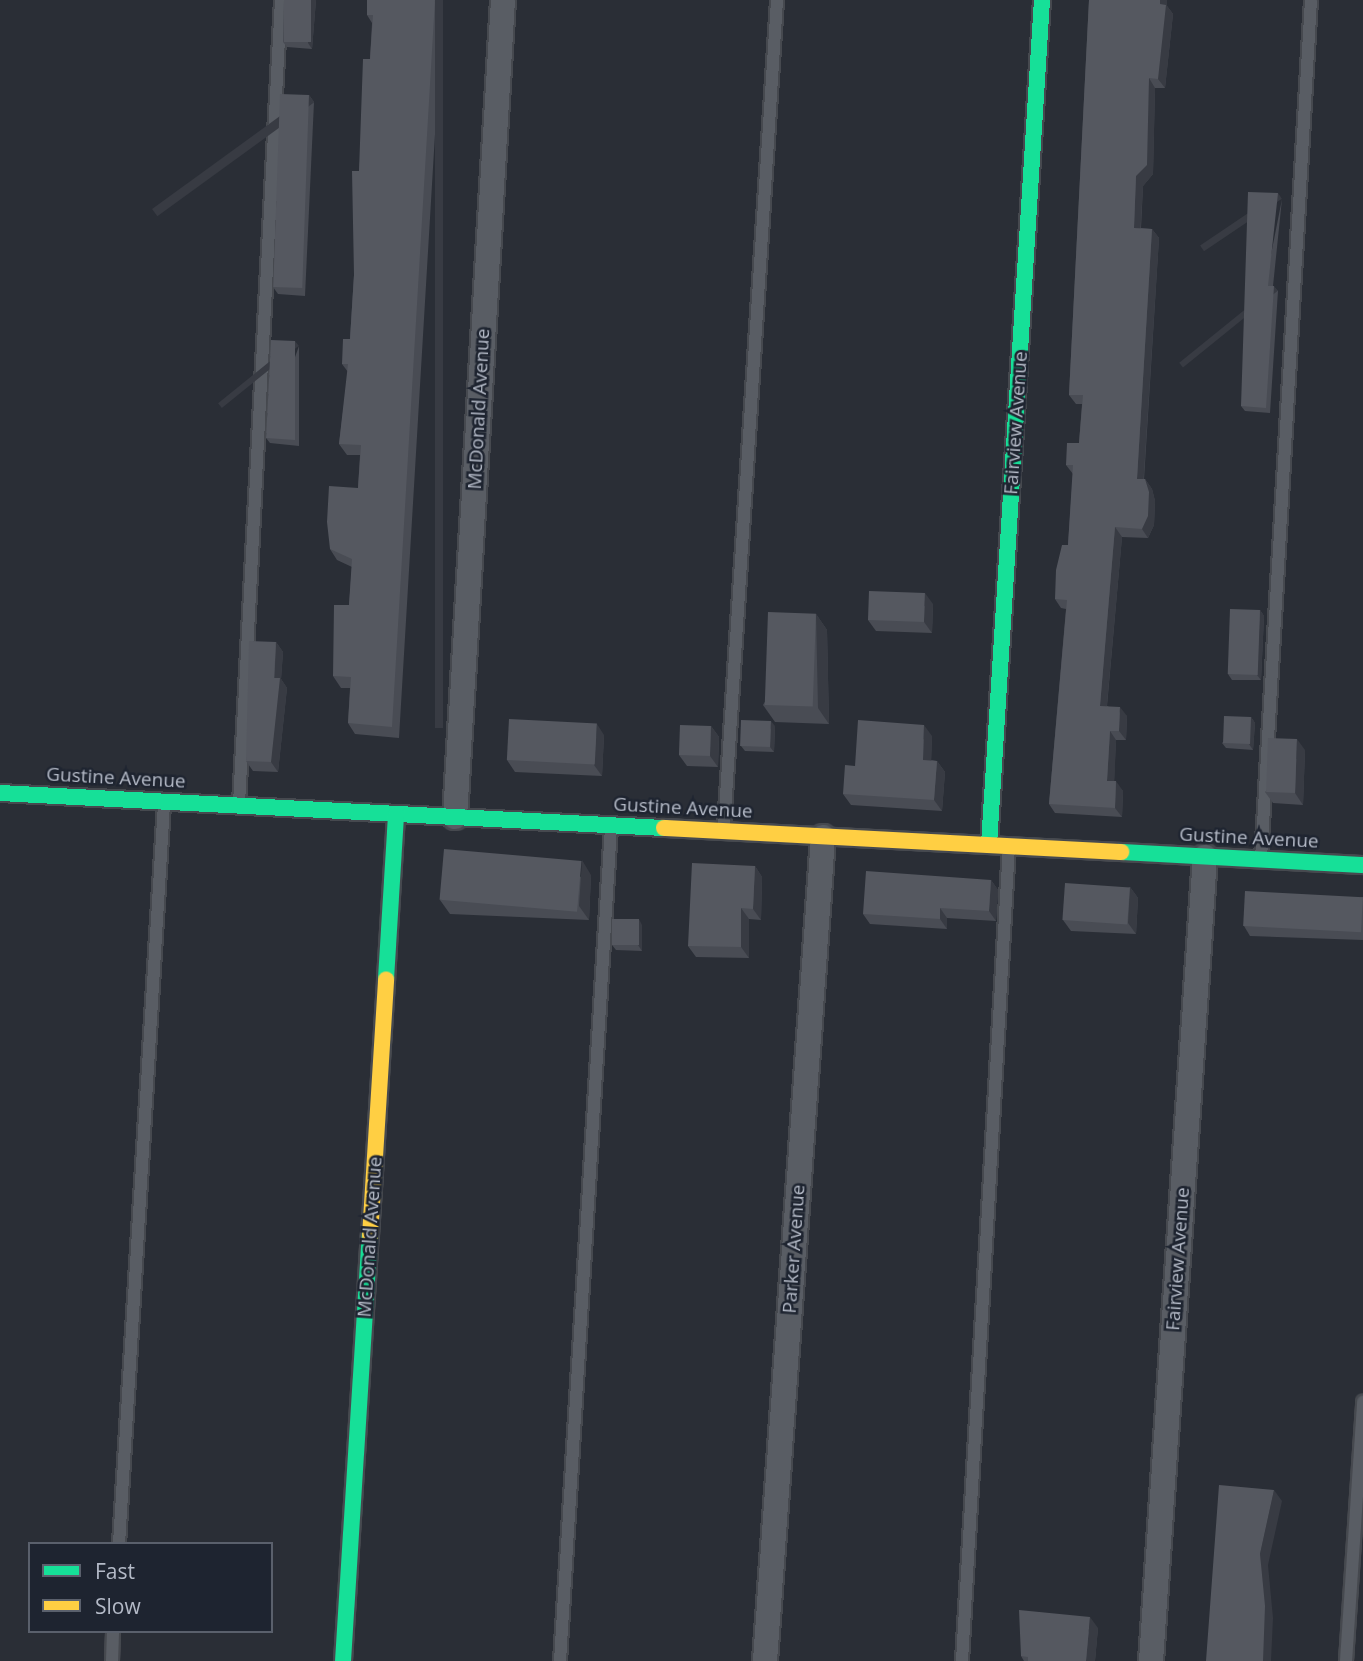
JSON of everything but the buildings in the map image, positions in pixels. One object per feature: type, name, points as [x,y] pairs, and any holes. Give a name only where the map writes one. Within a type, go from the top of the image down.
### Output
[{"type":"street","name":"McDonald Avenue","points":[[455,817],[503,0]]},
{"type":"street","name":"Fairview Avenue","points":[[989,845],[1042,0]]},
{"type":"street","name":"Gustine Avenue","points":[[0,793],[1363,865]]},
{"type":"street","name":"McDonald Avenue","points":[[343,1661],[396,814]]},
{"type":"street","name":"Parker Avenue","points":[[765,1661],[824,837]]},
{"type":"street","name":"Fairview Avenue","points":[[1151,1661],[1205,857]]},
{"type":"lane","points":[[239,805],[281,0]]},
{"type":"lane","points":[[724,831],[777,0]]},
{"type":"lane","points":[[1261,860],[1311,0]]},
{"type":"lane","points":[[119,1542],[164,802]]},
{"type":"lane","points":[[560,1661],[611,825]]},
{"type":"lane","points":[[962,1661],[1009,846]]},
{"type":"lane","points":[[1346,1661],[1363,1402]]},
{"type":"lane","points":[[112,1661],[114,1633]]},
{"type":"traffic: fast","points":[[989,845],[1042,0]]},
{"type":"traffic: fast","points":[[0,793],[664,828]]},
{"type":"traffic: fast","points":[[386,979],[396,814]]},
{"type":"traffic: fast","points":[[1121,852],[1363,865]]},
{"type":"traffic: fast","points":[[343,1661],[370,1236]]},
{"type":"traffic: slow","points":[[664,828],[1121,852]]},
{"type":"traffic: slow","points":[[370,1236],[386,979]]}]
